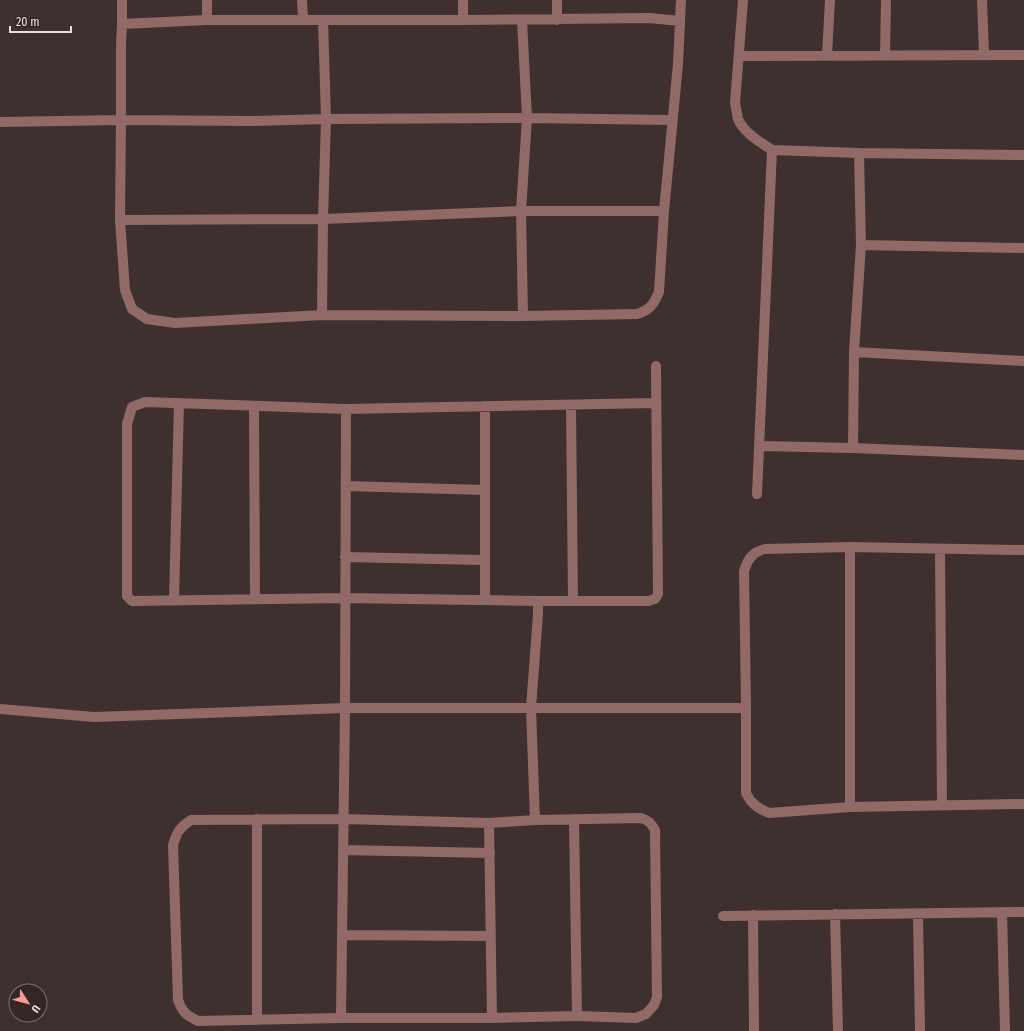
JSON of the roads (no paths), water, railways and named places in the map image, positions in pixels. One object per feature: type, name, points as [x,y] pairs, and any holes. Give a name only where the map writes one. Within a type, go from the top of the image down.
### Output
[{"type":"street","points":[[122,0],[120,220],[125,290],[132,309],[147,319],[175,323],[322,315],[523,316],[637,314],[643,312],[654,302],[659,292],[664,211],[678,64],[681,0]]},
{"type":"street","points":[[207,0],[207,20]]},
{"type":"street","points":[[302,0],[303,19]]},
{"type":"street","points":[[463,0],[463,20]]},
{"type":"street","points":[[557,0],[557,20]]},
{"type":"street","points":[[743,0],[735,103],[738,119],[745,129],[772,150],[859,153],[1024,155]]},
{"type":"street","points":[[827,56],[830,0]]},
{"type":"street","points":[[885,55],[886,0]]},
{"type":"street","points":[[982,0],[984,55]]},
{"type":"street","points":[[122,24],[207,20],[303,19],[557,20],[649,18],[680,21]]},
{"type":"street","points":[[322,315],[326,119],[323,20]]},
{"type":"street","points":[[522,20],[527,118],[521,211],[523,316]]},
{"type":"street","points":[[739,56],[1024,54]]},
{"type":"street","points":[[0,122],[527,118],[672,120]]},
{"type":"street","points":[[757,494],[772,150]]},
{"type":"street","points":[[853,448],[854,352],[861,245],[859,153]]},
{"type":"street","points":[[120,220],[323,219],[521,211],[664,211]]},
{"type":"street","points":[[861,245],[1024,248]]},
{"type":"street","points":[[854,352],[1024,361]]},
{"type":"street","points":[[656,366],[657,596],[655,599],[648,601],[345,598],[132,600],[127,596],[127,424],[132,407],[145,402],[346,409],[656,403]]},
{"type":"street","points":[[174,600],[179,403]]},
{"type":"street","points":[[571,405],[573,601]]},
{"type":"street","points":[[254,406],[255,599]]},
{"type":"street","points":[[485,406],[485,600]]},
{"type":"street","points":[[341,1018],[345,708],[346,409]]},
{"type":"street","points":[[760,446],[1024,455]]},
{"type":"street","points":[[346,486],[484,490]]},
{"type":"street","points":[[850,547],[850,807]]},
{"type":"street","points":[[1024,550],[850,547],[765,549],[757,551],[751,556],[746,563],[744,571],[746,793],[753,804],[760,809],[769,812],[850,807],[1024,804]]},
{"type":"street","points":[[940,549],[942,805]]},
{"type":"street","points":[[346,557],[485,560]]},
{"type":"street","points":[[535,820],[531,708],[538,601]]},
{"type":"street","points":[[0,709],[94,717],[345,708],[746,708]]},
{"type":"street","points":[[641,818],[648,820],[655,830],[658,997],[654,1006],[646,1014],[636,1018],[577,1016],[198,1021],[189,1016],[182,1010],[178,1000],[172,845],[182,826],[191,820],[344,819],[489,824],[535,820],[574,819],[641,818]]},
{"type":"street","points":[[257,819],[257,1020]]},
{"type":"street","points":[[574,819],[577,1016]]},
{"type":"street","points":[[489,824],[492,1018]]},
{"type":"street","points":[[343,850],[490,853]]},
{"type":"street","points":[[722,916],[1024,912]]},
{"type":"street","points":[[1002,913],[1005,1031]]},
{"type":"street","points":[[835,914],[838,1031]]},
{"type":"street","points":[[918,914],[920,1031]]},
{"type":"street","points":[[753,916],[754,1031]]},
{"type":"street","points":[[342,935],[491,936]]}]
